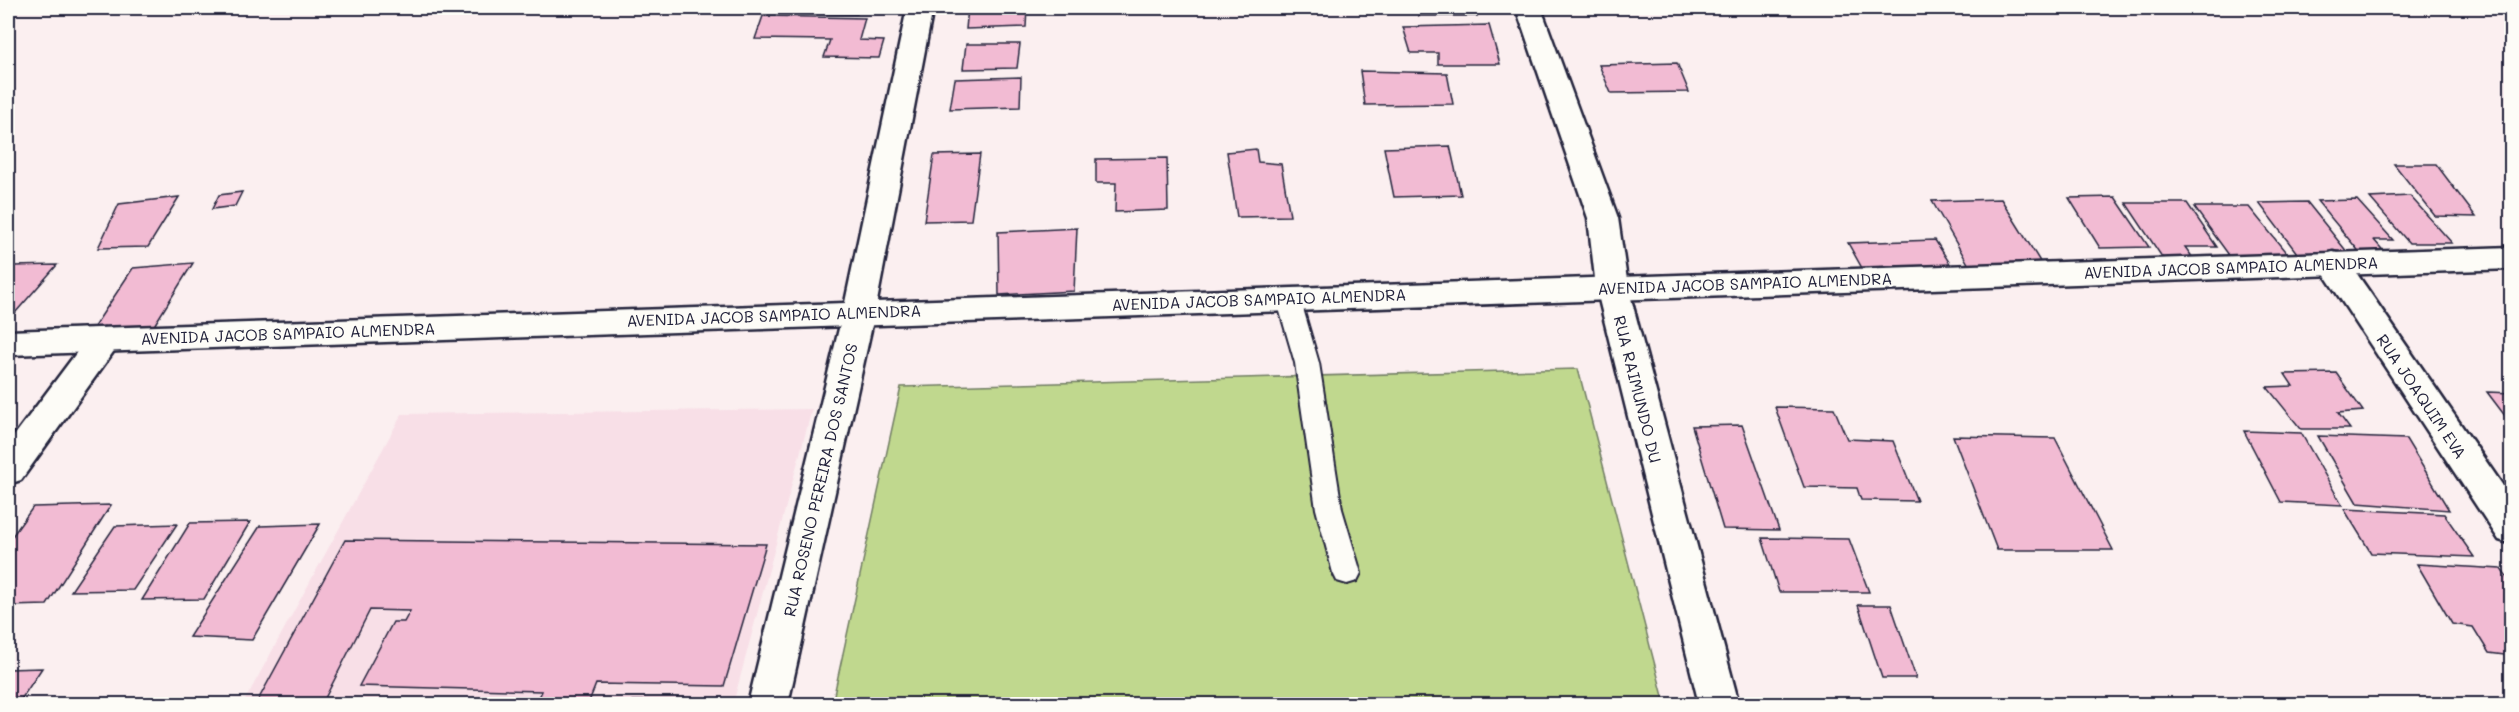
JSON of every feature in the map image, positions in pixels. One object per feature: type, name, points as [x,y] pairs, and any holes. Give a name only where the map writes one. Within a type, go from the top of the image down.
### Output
[{"type":"main road","name":"RUA ROSENO PEREIRA DOS SANTOS","points":[[768,705],[859,312],[920,8]]},
{"type":"main road","name":"RUA RAIMUNDO DU","points":[[1528,8],[1603,218],[1612,287],[1719,705]]},
{"type":"main road","name":"AVENIDA JACOB SAMPAIO ALMENDRA","points":[[8,343],[859,312],[2511,258]]},
{"type":"main road","name":"RUA JOAQUIM EVA","points":[[2333,263],[2511,529]]},
{"type":"main road","points":[[8,470],[104,340]]},
{"type":"lane","points":[[1288,298],[1307,363],[1329,510],[1347,573]]},
{"type":"shaded area","points":[[812,409],[733,704],[243,704],[402,414]]},
{"type":"green space","points":[[1578,369],[1665,704],[832,704],[901,387]]},
{"type":"building","points":[[780,8],[859,8],[857,14],[778,13]]},
{"type":"building","points":[[968,8],[1027,8],[1026,27],[966,29]]},
{"type":"building","points":[[1419,8],[1474,8],[1477,16],[1419,16]]},
{"type":"building","points":[[763,16],[865,18],[859,40],[884,41],[879,58],[824,57],[830,40],[755,39]]},
{"type":"building","points":[[1489,25],[1500,64],[1438,64],[1438,53],[1411,53],[1403,27]]},
{"type":"building","points":[[966,44],[1020,44],[1017,68],[963,69]]},
{"type":"building","points":[[1677,63],[1689,92],[1611,93],[1599,65]]},
{"type":"building","points":[[1360,71],[1447,73],[1453,104],[1365,105]]},
{"type":"building","points":[[1021,77],[1020,107],[950,109],[955,79]]},
{"type":"building","points":[[1450,146],[1461,195],[1394,197],[1384,148]]},
{"type":"building","points":[[1256,149],[1258,162],[1281,164],[1290,216],[1237,217],[1227,152]]},
{"type":"building","points":[[980,154],[971,220],[924,221],[934,155]]},
{"type":"building","points":[[1167,158],[1168,210],[1115,212],[1116,183],[1096,183],[1096,159]]},
{"type":"building","points":[[2394,164],[2436,164],[2476,217],[2435,216]]},
{"type":"building","points":[[242,192],[235,206],[212,209],[219,195]]},
{"type":"building","points":[[2410,196],[2452,243],[2409,243],[2370,198]]},
{"type":"building","points":[[179,197],[148,247],[98,248],[119,204]]},
{"type":"building","points":[[2115,197],[2149,247],[2100,248],[2069,198]]},
{"type":"building","points":[[2001,199],[2041,263],[1970,267],[1932,201]]},
{"type":"building","points":[[2357,200],[2393,240],[2374,240],[2387,255],[2362,255],[2317,201]]},
{"type":"building","points":[[2307,202],[2352,258],[2300,257],[2259,203]]},
{"type":"building","points":[[2126,203],[2187,203],[2217,247],[2185,247],[2196,262],[2166,263]]},
{"type":"building","points":[[2194,207],[2249,207],[2293,261],[2234,262]]},
{"type":"building","points":[[1077,228],[1074,291],[999,295],[998,232]]},
{"type":"building","points":[[1935,240],[1956,273],[1867,277],[1848,243]]},
{"type":"building","points":[[193,263],[150,332],[88,336],[133,268]]},
{"type":"building","points":[[57,265],[8,321],[8,272],[14,266]]},
{"type":"building","points":[[2336,373],[2363,411],[2338,413],[2350,429],[2301,429],[2267,387],[2293,386],[2285,374]]},
{"type":"building","points":[[2487,392],[2512,393],[2512,425]]},
{"type":"building","points":[[1775,407],[1834,408],[1847,439],[1893,441],[1917,501],[1861,500],[1857,488],[1804,487]]},
{"type":"building","points":[[1742,425],[1779,530],[1723,529],[1692,426]]},
{"type":"building","points":[[2244,431],[2301,433],[2342,505],[2281,502]]},
{"type":"building","points":[[1953,436],[2055,438],[2113,550],[1997,550]]},
{"type":"building","points":[[2318,436],[2406,439],[2449,510],[2357,503]]},
{"type":"building","points":[[111,505],[47,605],[8,606],[8,542],[33,507]]},
{"type":"building","points":[[2344,509],[2444,514],[2474,557],[2371,553]]},
{"type":"building","points":[[250,522],[204,599],[142,600],[190,523]]},
{"type":"building","points":[[177,524],[133,590],[71,591],[115,526]]},
{"type":"building","points":[[320,524],[252,640],[189,637],[260,526]]},
{"type":"building","points":[[1762,538],[1849,539],[1869,592],[1779,592]]},
{"type":"building","points":[[345,540],[766,544],[724,686],[596,684],[588,704],[536,704],[542,691],[359,686],[393,622],[404,622],[410,611],[370,610],[322,704],[256,704]]},
{"type":"building","points":[[2417,564],[2501,569],[2512,585],[2512,656],[2489,653],[2473,627],[2452,624]]},
{"type":"building","points":[[1858,605],[1891,605],[1916,678],[1882,678]]},
{"type":"building","points":[[42,668],[18,704],[8,704],[8,669]]},
{"type":"building","points":[[632,701],[713,701],[712,704],[630,704]]}]
